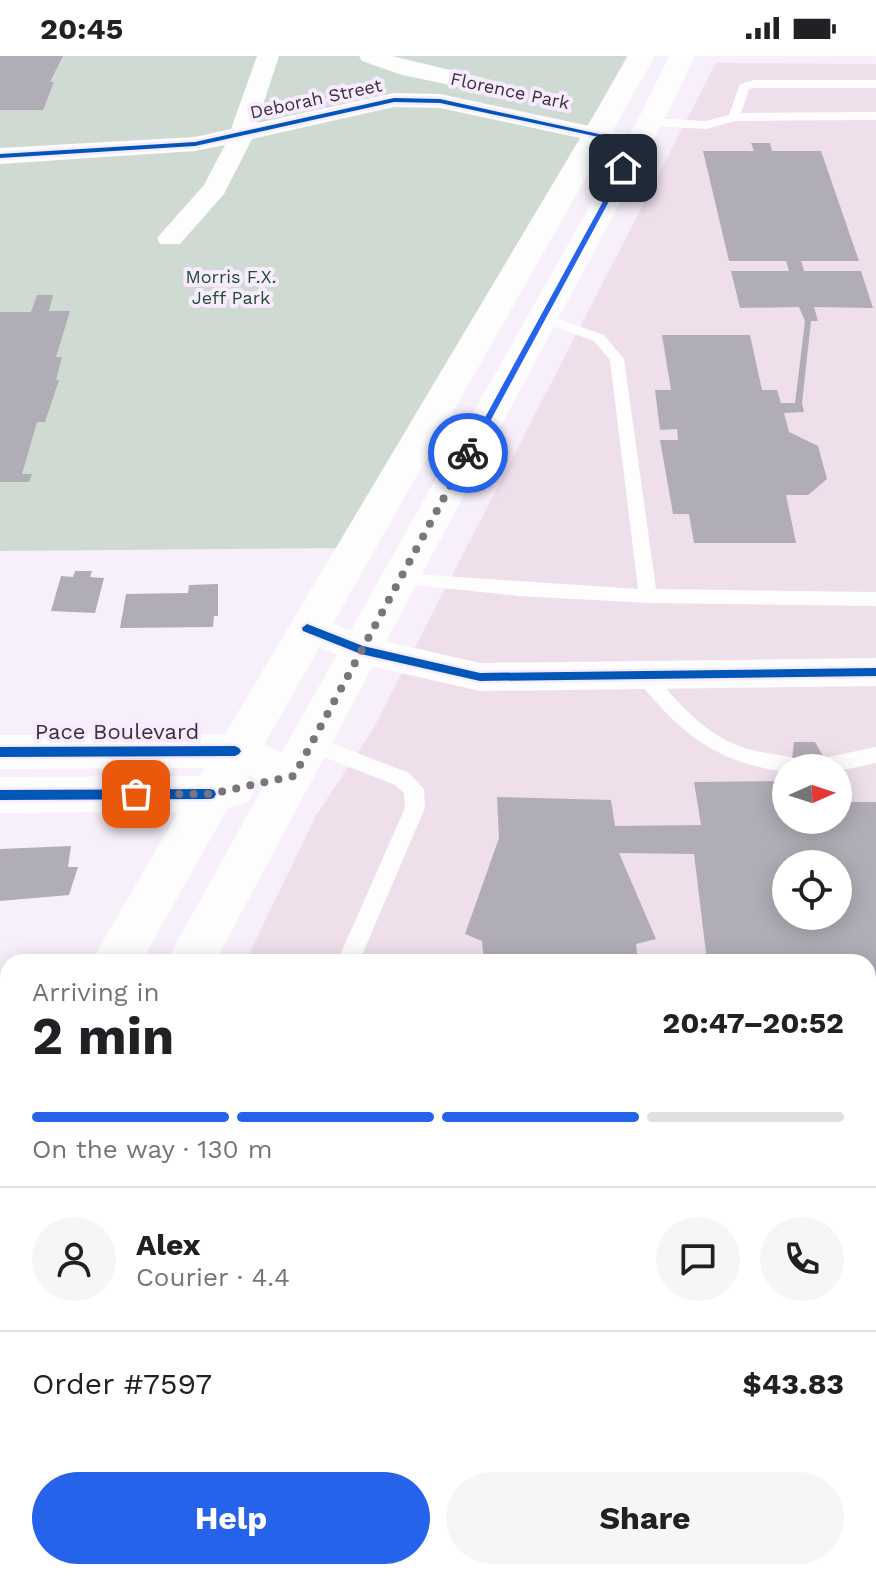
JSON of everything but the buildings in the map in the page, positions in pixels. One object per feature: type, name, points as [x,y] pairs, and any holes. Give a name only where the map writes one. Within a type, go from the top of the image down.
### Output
[{"type":"main road","points":[[120,954],[595,117],[642,56]]},
{"type":"main road","points":[[194,954],[682,56]]},
{"type":"main road","name":"Pace Boulevard","points":[[0,752],[235,751],[302,759]]},
{"type":"main road","points":[[0,795],[210,794],[302,759]]},
{"type":"street","points":[[170,238],[215,189],[244,132],[268,56]]},
{"type":"street","name":"Florence Park","points":[[370,56],[410,70],[501,88]]},
{"type":"street","name":"Deborah Street","points":[[0,156],[195,144],[394,100],[440,101],[595,117],[643,132]]},
{"type":"street","points":[[307,628],[361,650],[480,677],[876,672]]},
{"type":"lane","points":[[734,117],[744,87],[754,84],[876,84]]},
{"type":"lane","points":[[643,132],[707,125],[734,117],[876,116]]},
{"type":"lane","points":[[541,317],[599,338],[617,359],[648,596]]},
{"type":"lane","points":[[400,579],[486,589],[648,596],[876,599]]},
{"type":"lane","points":[[644,675],[670,707],[723,751],[752,761],[772,763]]},
{"type":"lane","points":[[852,760],[876,755]]},
{"type":"lane","points":[[302,759],[402,779],[414,789],[415,808],[351,954]]},
{"type":"shaded area","points":[[716,63],[876,64],[876,954],[249,954],[317,814],[372,731]]},
{"type":"green space","name":"Morris F.X. Jeff Park","points":[[0,56],[627,56],[353,548],[0,551]]},
{"type":"cycle path","points":[[0,156],[195,144],[394,100],[440,101],[636,143]]},
{"type":"cycle path","points":[[307,628],[361,650],[480,677],[876,672]]},
{"type":"cycle path","points":[[0,752],[235,751]]},
{"type":"cycle path","points":[[0,795],[210,794]]},
{"type":"way so far","points":[[136,794],[210,794],[294,776],[468,453]]},
{"type":"route","points":[[468,453],[623,168]]}]
